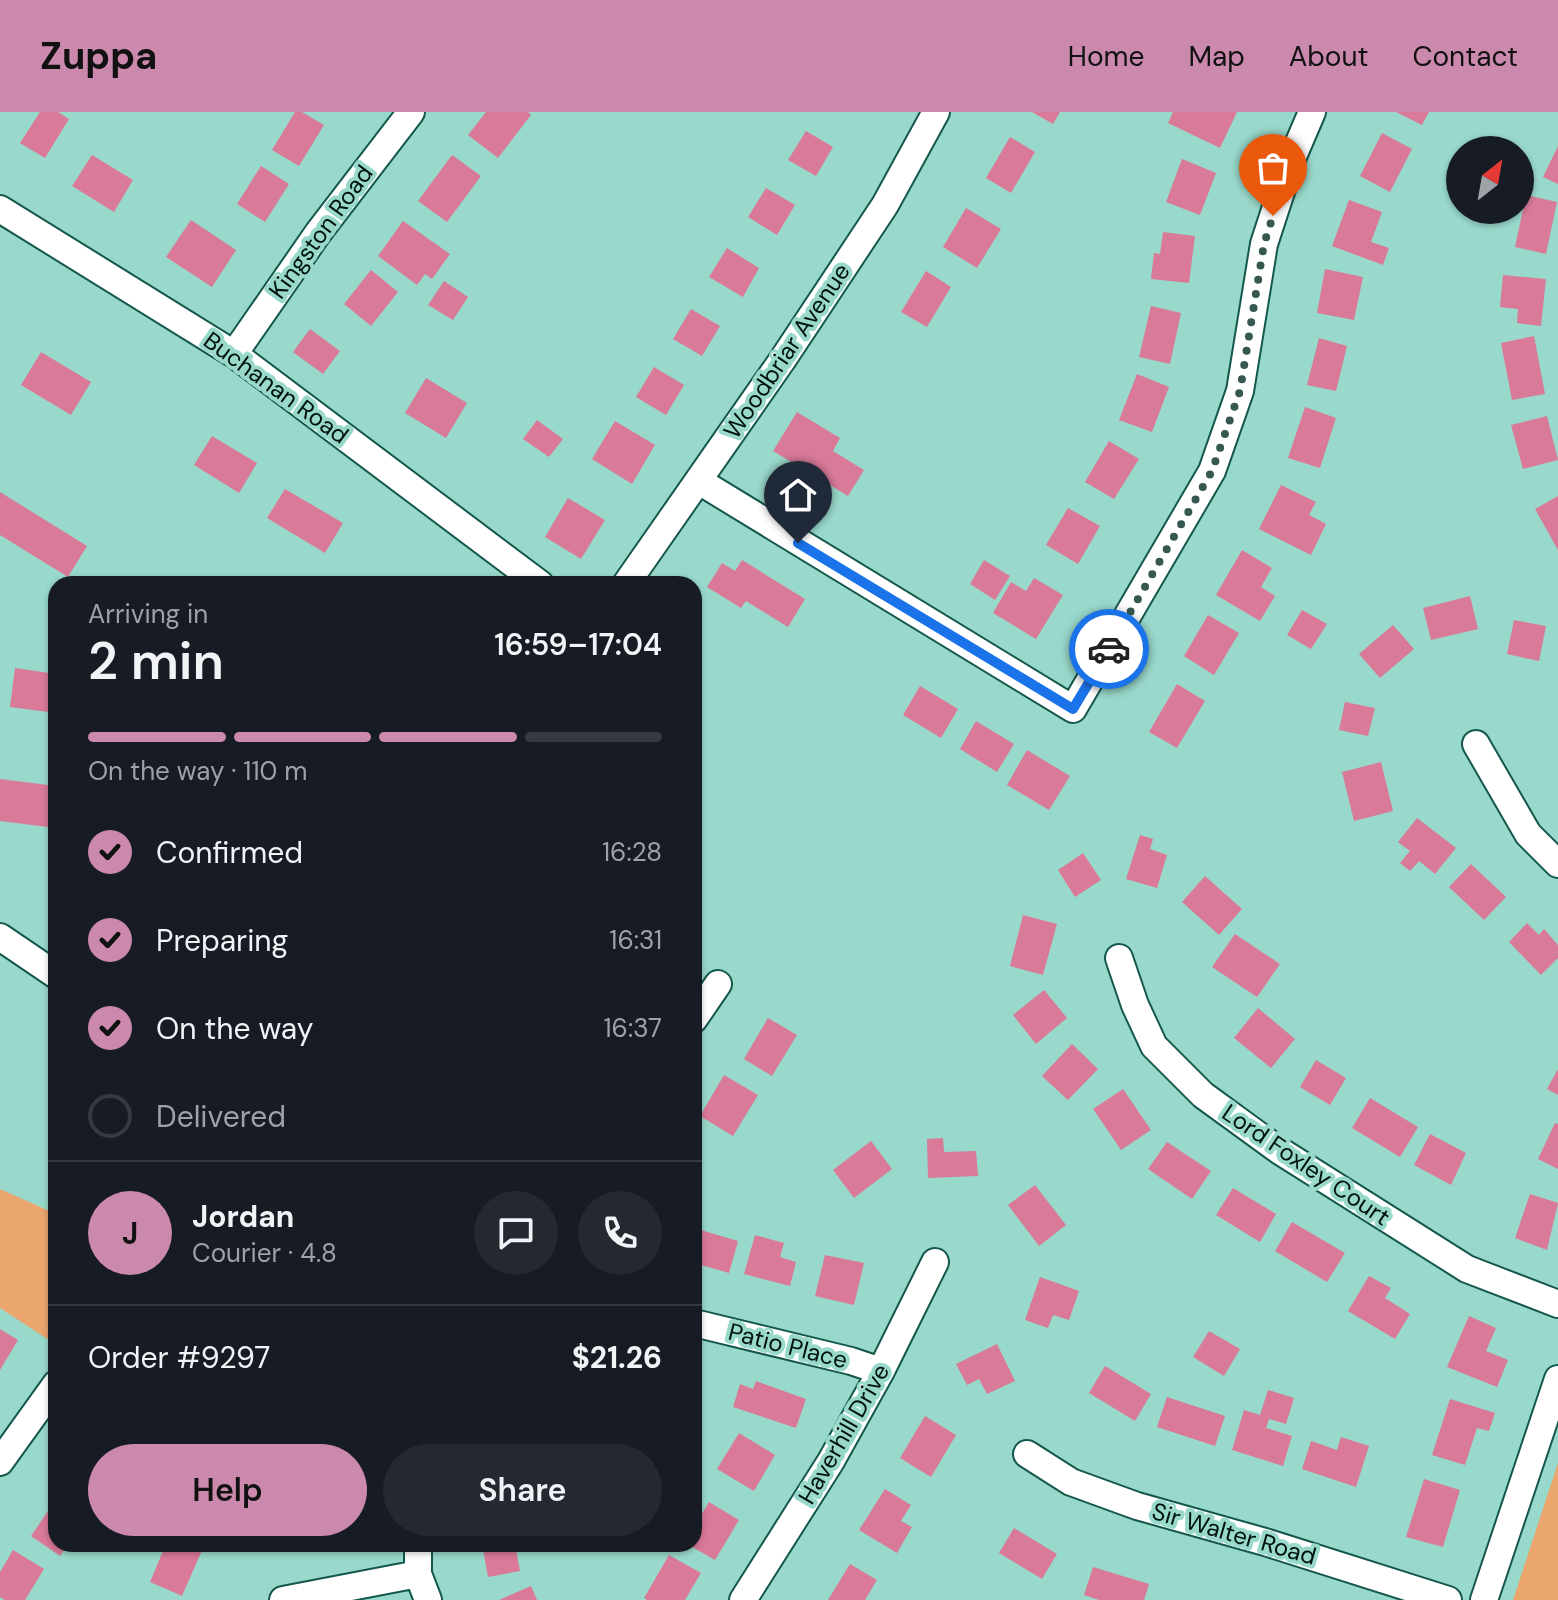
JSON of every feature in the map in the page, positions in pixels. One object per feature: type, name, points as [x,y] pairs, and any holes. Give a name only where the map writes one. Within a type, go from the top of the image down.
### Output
[{"type":"street","name":"Kingston Road","points":[[234,354],[318,233],[411,112]]},
{"type":"street","name":"Woodbriar Avenue","points":[[632,576],[885,205],[936,112]]},
{"type":"street","points":[[699,481],[1073,709],[1212,471],[1240,391],[1264,244],[1291,161],[1312,112]]},
{"type":"street","name":"Buchanan Road","points":[[0,209],[234,354],[529,576]]},
{"type":"street","points":[[1476,744],[1528,834],[1558,864]]},
{"type":"street","points":[[0,937],[48,970]]},
{"type":"street","name":"Lord Foxley Court","points":[[1119,958],[1135,1005],[1154,1046],[1203,1095],[1280,1151],[1467,1269],[1558,1304]]},
{"type":"street","points":[[702,1007],[718,984]]},
{"type":"street","name":"Haverhill Drive","points":[[743,1600],[831,1461],[881,1371],[935,1262]]},
{"type":"street","name":"Patio Place","points":[[702,1325],[881,1371]]},
{"type":"street","points":[[1484,1600],[1558,1379]]},
{"type":"street","points":[[0,1462],[48,1395]]},
{"type":"street","name":"Sir Walter Road","points":[[1027,1454],[1071,1482],[1137,1506],[1265,1542],[1448,1600]]},
{"type":"street","points":[[418,1552],[418,1574],[428,1600]]},
{"type":"street","points":[[283,1600],[418,1574]]},
{"type":"shaded area","points":[[0,1189],[48,1210],[48,1339],[0,1308]]},
{"type":"shaded area","points":[[1558,1463],[1558,1600],[1513,1600]]},
{"type":"building","points":[[40,112],[58,112],[69,119],[45,158],[20,143]]},
{"type":"building","points":[[295,112],[302,112],[324,125],[299,166],[272,150]]},
{"type":"building","points":[[486,112],[528,112],[531,115],[498,158],[468,135]]},
{"type":"building","points":[[1032,112],[1060,112],[1053,124]]},
{"type":"building","points":[[1173,112],[1237,112],[1220,148],[1168,123]]},
{"type":"building","points":[[1396,112],[1429,112],[1422,125]]},
{"type":"building","points":[[806,131],[833,147],[816,176],[788,160]]},
{"type":"building","points":[[1382,133],[1412,149],[1390,192],[1360,176]]},
{"type":"building","points":[[1010,137],[1035,152],[1011,193],[986,178]]},
{"type":"building","points":[[1558,146],[1558,184],[1543,177]]},
{"type":"building","points":[[92,155],[133,180],[114,212],[72,186]]},
{"type":"building","points":[[452,155],[481,176],[447,222],[418,201]]},
{"type":"building","points":[[1182,159],[1216,173],[1200,215],[1166,202]]},
{"type":"building","points":[[261,166],[289,184],[265,222],[237,204]]},
{"type":"building","points":[[766,188],[795,205],[777,235],[748,217]]},
{"type":"building","points":[[1534,197],[1557,202],[1546,254],[1515,247],[1520,224],[1534,224]]},
{"type":"building","points":[[1349,200],[1382,212],[1371,242],[1389,248],[1383,265],[1332,246]]},
{"type":"building","points":[[966,208],[1001,229],[977,268],[943,247]]},
{"type":"building","points":[[191,220],[236,250],[212,287],[166,257]]},
{"type":"building","points":[[403,221],[450,254],[432,279],[425,274],[417,285],[378,256]]},
{"type":"building","points":[[1163,232],[1195,236],[1189,283],[1151,279],[1154,253],[1160,254]]},
{"type":"building","points":[[727,248],[759,268],[743,297],[709,277]]},
{"type":"building","points":[[1325,269],[1363,277],[1354,320],[1317,313]]},
{"type":"building","points":[[371,270],[398,292],[371,326],[344,304]]},
{"type":"building","points":[[926,271],[951,287],[927,327],[901,312]]},
{"type":"building","points":[[1503,275],[1546,279],[1541,326],[1517,323],[1518,309],[1500,307]]},
{"type":"building","points":[[444,281],[468,297],[453,320],[428,305]]},
{"type":"building","points":[[1151,306],[1181,313],[1170,364],[1139,357]]},
{"type":"building","points":[[691,309],[720,326],[702,356],[673,339]]},
{"type":"building","points":[[310,329],[340,351],[323,374],[293,352]]},
{"type":"building","points":[[1534,336],[1545,394],[1512,400],[1501,343]]},
{"type":"building","points":[[1319,338],[1347,346],[1336,391],[1307,385]]},
{"type":"building","points":[[41,352],[91,382],[71,415],[21,385]]},
{"type":"building","points":[[654,367],[684,385],[666,415],[636,397]]},
{"type":"building","points":[[1137,374],[1169,387],[1152,432],[1119,420]]},
{"type":"building","points":[[426,378],[467,403],[446,438],[405,413]]},
{"type":"building","points":[[1305,407],[1336,418],[1320,468],[1288,458]]},
{"type":"building","points":[[797,412],[840,438],[833,451],[864,470],[848,496],[773,451]]},
{"type":"building","points":[[1547,416],[1558,460],[1523,469],[1511,425]]},
{"type":"building","points":[[537,420],[563,439],[549,457],[523,439]]},
{"type":"building","points":[[615,421],[655,445],[632,484],[592,459]]},
{"type":"building","points":[[212,436],[257,463],[239,493],[194,465]]},
{"type":"building","points":[[1109,441],[1139,459],[1114,499],[1085,482]]},
{"type":"building","points":[[1281,485],[1316,502],[1309,515],[1326,524],[1311,555],[1259,529]]},
{"type":"building","points":[[285,489],[343,523],[325,553],[267,518]]},
{"type":"building","points":[[0,492],[87,546],[66,576],[0,535]]},
{"type":"building","points":[[1558,496],[1558,550],[1535,509]]},
{"type":"building","points":[[568,498],[605,520],[581,559],[545,537]]},
{"type":"building","points":[[1068,508],[1100,526],[1078,564],[1046,545]]},
{"type":"building","points":[[1242,550],[1272,568],[1261,587],[1275,596],[1260,621],[1216,595]]},
{"type":"building","points":[[742,560],[805,599],[788,627],[746,601],[741,608],[707,587],[722,563],[735,571]]},
{"type":"building","points":[[984,560],[1010,576],[995,600],[970,584]]},
{"type":"building","points":[[1034,578],[1063,595],[1036,639],[993,613],[1011,582],[1026,591]]},
{"type":"building","points":[[1470,596],[1478,629],[1431,640],[1423,608]]},
{"type":"building","points":[[1302,610],[1327,624],[1311,649],[1287,635]]},
{"type":"building","points":[[1208,615],[1239,633],[1214,675],[1184,656]]},
{"type":"building","points":[[1514,620],[1546,626],[1539,661],[1507,654]]},
{"type":"building","points":[[1393,625],[1414,649],[1380,678],[1359,654]]},
{"type":"building","points":[[15,668],[48,673],[48,712],[10,707]]},
{"type":"building","points":[[1177,684],[1205,701],[1177,748],[1149,732]]},
{"type":"building","points":[[920,686],[958,709],[941,738],[903,715]]},
{"type":"building","points":[[1345,702],[1375,708],[1368,736],[1339,730]]},
{"type":"building","points":[[976,721],[1014,744],[997,772],[960,749]]},
{"type":"building","points":[[1027,750],[1070,776],[1049,810],[1007,785]]},
{"type":"building","points":[[1381,762],[1393,811],[1354,821],[1342,772]]},
{"type":"building","points":[[0,779],[48,785],[48,827],[0,821]]},
{"type":"building","points":[[1417,818],[1456,848],[1435,874],[1419,861],[1410,871],[1400,863],[1410,851],[1398,842]]},
{"type":"building","points":[[1140,835],[1153,839],[1150,849],[1167,855],[1157,888],[1126,879]]},
{"type":"building","points":[[1083,853],[1101,880],[1075,897],[1058,870]]},
{"type":"building","points":[[1471,864],[1506,897],[1484,920],[1449,887]]},
{"type":"building","points":[[1205,876],[1242,909],[1219,935],[1182,902]]},
{"type":"building","points":[[1023,915],[1057,924],[1043,975],[1010,966]]},
{"type":"building","points":[[1527,923],[1539,935],[1544,929],[1558,945],[1558,958],[1541,975],[1509,942]]},
{"type":"building","points":[[1235,934],[1280,964],[1257,997],[1212,967]]},
{"type":"building","points":[[1044,990],[1067,1018],[1036,1044],[1013,1015]]},
{"type":"building","points":[[1258,1008],[1295,1039],[1271,1068],[1234,1038]]},
{"type":"building","points":[[768,1018],[797,1035],[772,1076],[744,1059]]},
{"type":"building","points":[[1072,1044],[1098,1069],[1068,1100],[1042,1076]]},
{"type":"building","points":[[1316,1060],[1346,1078],[1330,1105],[1300,1087]]},
{"type":"building","points":[[1558,1069],[1558,1095],[1547,1089]]},
{"type":"building","points":[[724,1075],[758,1095],[733,1136],[702,1117]]},
{"type":"building","points":[[1123,1089],[1151,1130],[1121,1150],[1093,1109]]},
{"type":"building","points":[[1370,1098],[1418,1127],[1400,1157],[1352,1128]]},
{"type":"building","points":[[1555,1123],[1558,1124],[1558,1169],[1538,1159]]},
{"type":"building","points":[[1430,1134],[1466,1153],[1451,1185],[1414,1165]]},
{"type":"building","points":[[943,1138],[944,1152],[976,1151],[978,1176],[928,1178],[927,1139]]},
{"type":"building","points":[[871,1141],[892,1169],[854,1198],[833,1170]]},
{"type":"building","points":[[1167,1142],[1211,1171],[1192,1199],[1148,1169]]},
{"type":"building","points":[[1035,1185],[1066,1225],[1039,1246],[1008,1205]]},
{"type":"building","points":[[1233,1188],[1276,1214],[1260,1242],[1216,1215]]},
{"type":"building","points":[[1530,1194],[1558,1203],[1547,1250],[1515,1238]]},
{"type":"building","points":[[1292,1222],[1345,1253],[1327,1282],[1275,1251]]},
{"type":"building","points":[[702,1230],[738,1241],[729,1273],[702,1265]]},
{"type":"building","points":[[755,1235],[784,1243],[780,1257],[796,1262],[790,1286],[744,1274]]},
{"type":"building","points":[[825,1255],[864,1263],[854,1305],[815,1296]]},
{"type":"building","points":[[1369,1276],[1391,1288],[1385,1298],[1410,1314],[1395,1339],[1348,1311]]},
{"type":"building","points":[[1040,1277],[1079,1291],[1069,1320],[1053,1315],[1048,1328],[1025,1320]]},
{"type":"building","points":[[1469,1316],[1496,1328],[1486,1351],[1508,1360],[1497,1387],[1447,1367]]},
{"type":"building","points":[[0,1329],[18,1340],[0,1370]]},
{"type":"building","points":[[1209,1331],[1240,1349],[1224,1376],[1193,1357]]},
{"type":"building","points":[[997,1344],[1015,1381],[987,1394],[979,1379],[967,1385],[956,1364]]},
{"type":"building","points":[[1105,1366],[1151,1394],[1135,1421],[1089,1393]]},
{"type":"building","points":[[756,1381],[806,1399],[796,1428],[733,1407],[740,1384],[753,1389]]},
{"type":"building","points":[[1268,1390],[1294,1398],[1286,1424],[1269,1419],[1266,1428],[1292,1436],[1283,1466],[1232,1450],[1244,1410],[1260,1415]]},
{"type":"building","points":[[1167,1397],[1225,1416],[1215,1446],[1157,1427]]},
{"type":"building","points":[[1450,1399],[1495,1413],[1489,1431],[1477,1428],[1465,1465],[1432,1455]]},
{"type":"building","points":[[925,1416],[956,1435],[931,1477],[900,1458]]},
{"type":"building","points":[[739,1433],[775,1455],[754,1491],[717,1469]]},
{"type":"building","points":[[1341,1437],[1369,1446],[1356,1487],[1302,1469],[1311,1441],[1337,1450]]},
{"type":"building","points":[[1424,1479],[1460,1490],[1443,1547],[1406,1537]]},
{"type":"building","points":[[885,1489],[911,1505],[901,1521],[912,1527],[897,1553],[859,1530]]},
{"type":"building","points":[[709,1502],[739,1520],[715,1560],[701,1552],[702,1514]]},
{"type":"building","points":[[48,1511],[48,1548],[31,1536]]},
{"type":"building","points":[[1014,1528],[1057,1554],[1042,1579],[999,1553]]},
{"type":"building","points":[[13,1550],[44,1569],[25,1600],[0,1597],[0,1572]]},
{"type":"building","points":[[163,1552],[201,1552],[182,1596],[150,1582]]},
{"type":"building","points":[[483,1552],[516,1552],[520,1571],[488,1577]]},
{"type":"building","points":[[669,1555],[701,1573],[685,1600],[647,1600],[644,1598]]},
{"type":"building","points":[[850,1564],[877,1580],[865,1600],[828,1600]]},
{"type":"building","points":[[1093,1567],[1149,1584],[1144,1600],[1099,1600],[1084,1595]]},
{"type":"building","points":[[531,1586],[537,1600],[499,1600]]},
{"type":"way so far","points":[[1109,649],[1212,471],[1240,391],[1264,244],[1273,216]]},
{"type":"route","points":[[798,543],[1073,709],[1109,649]]}]
